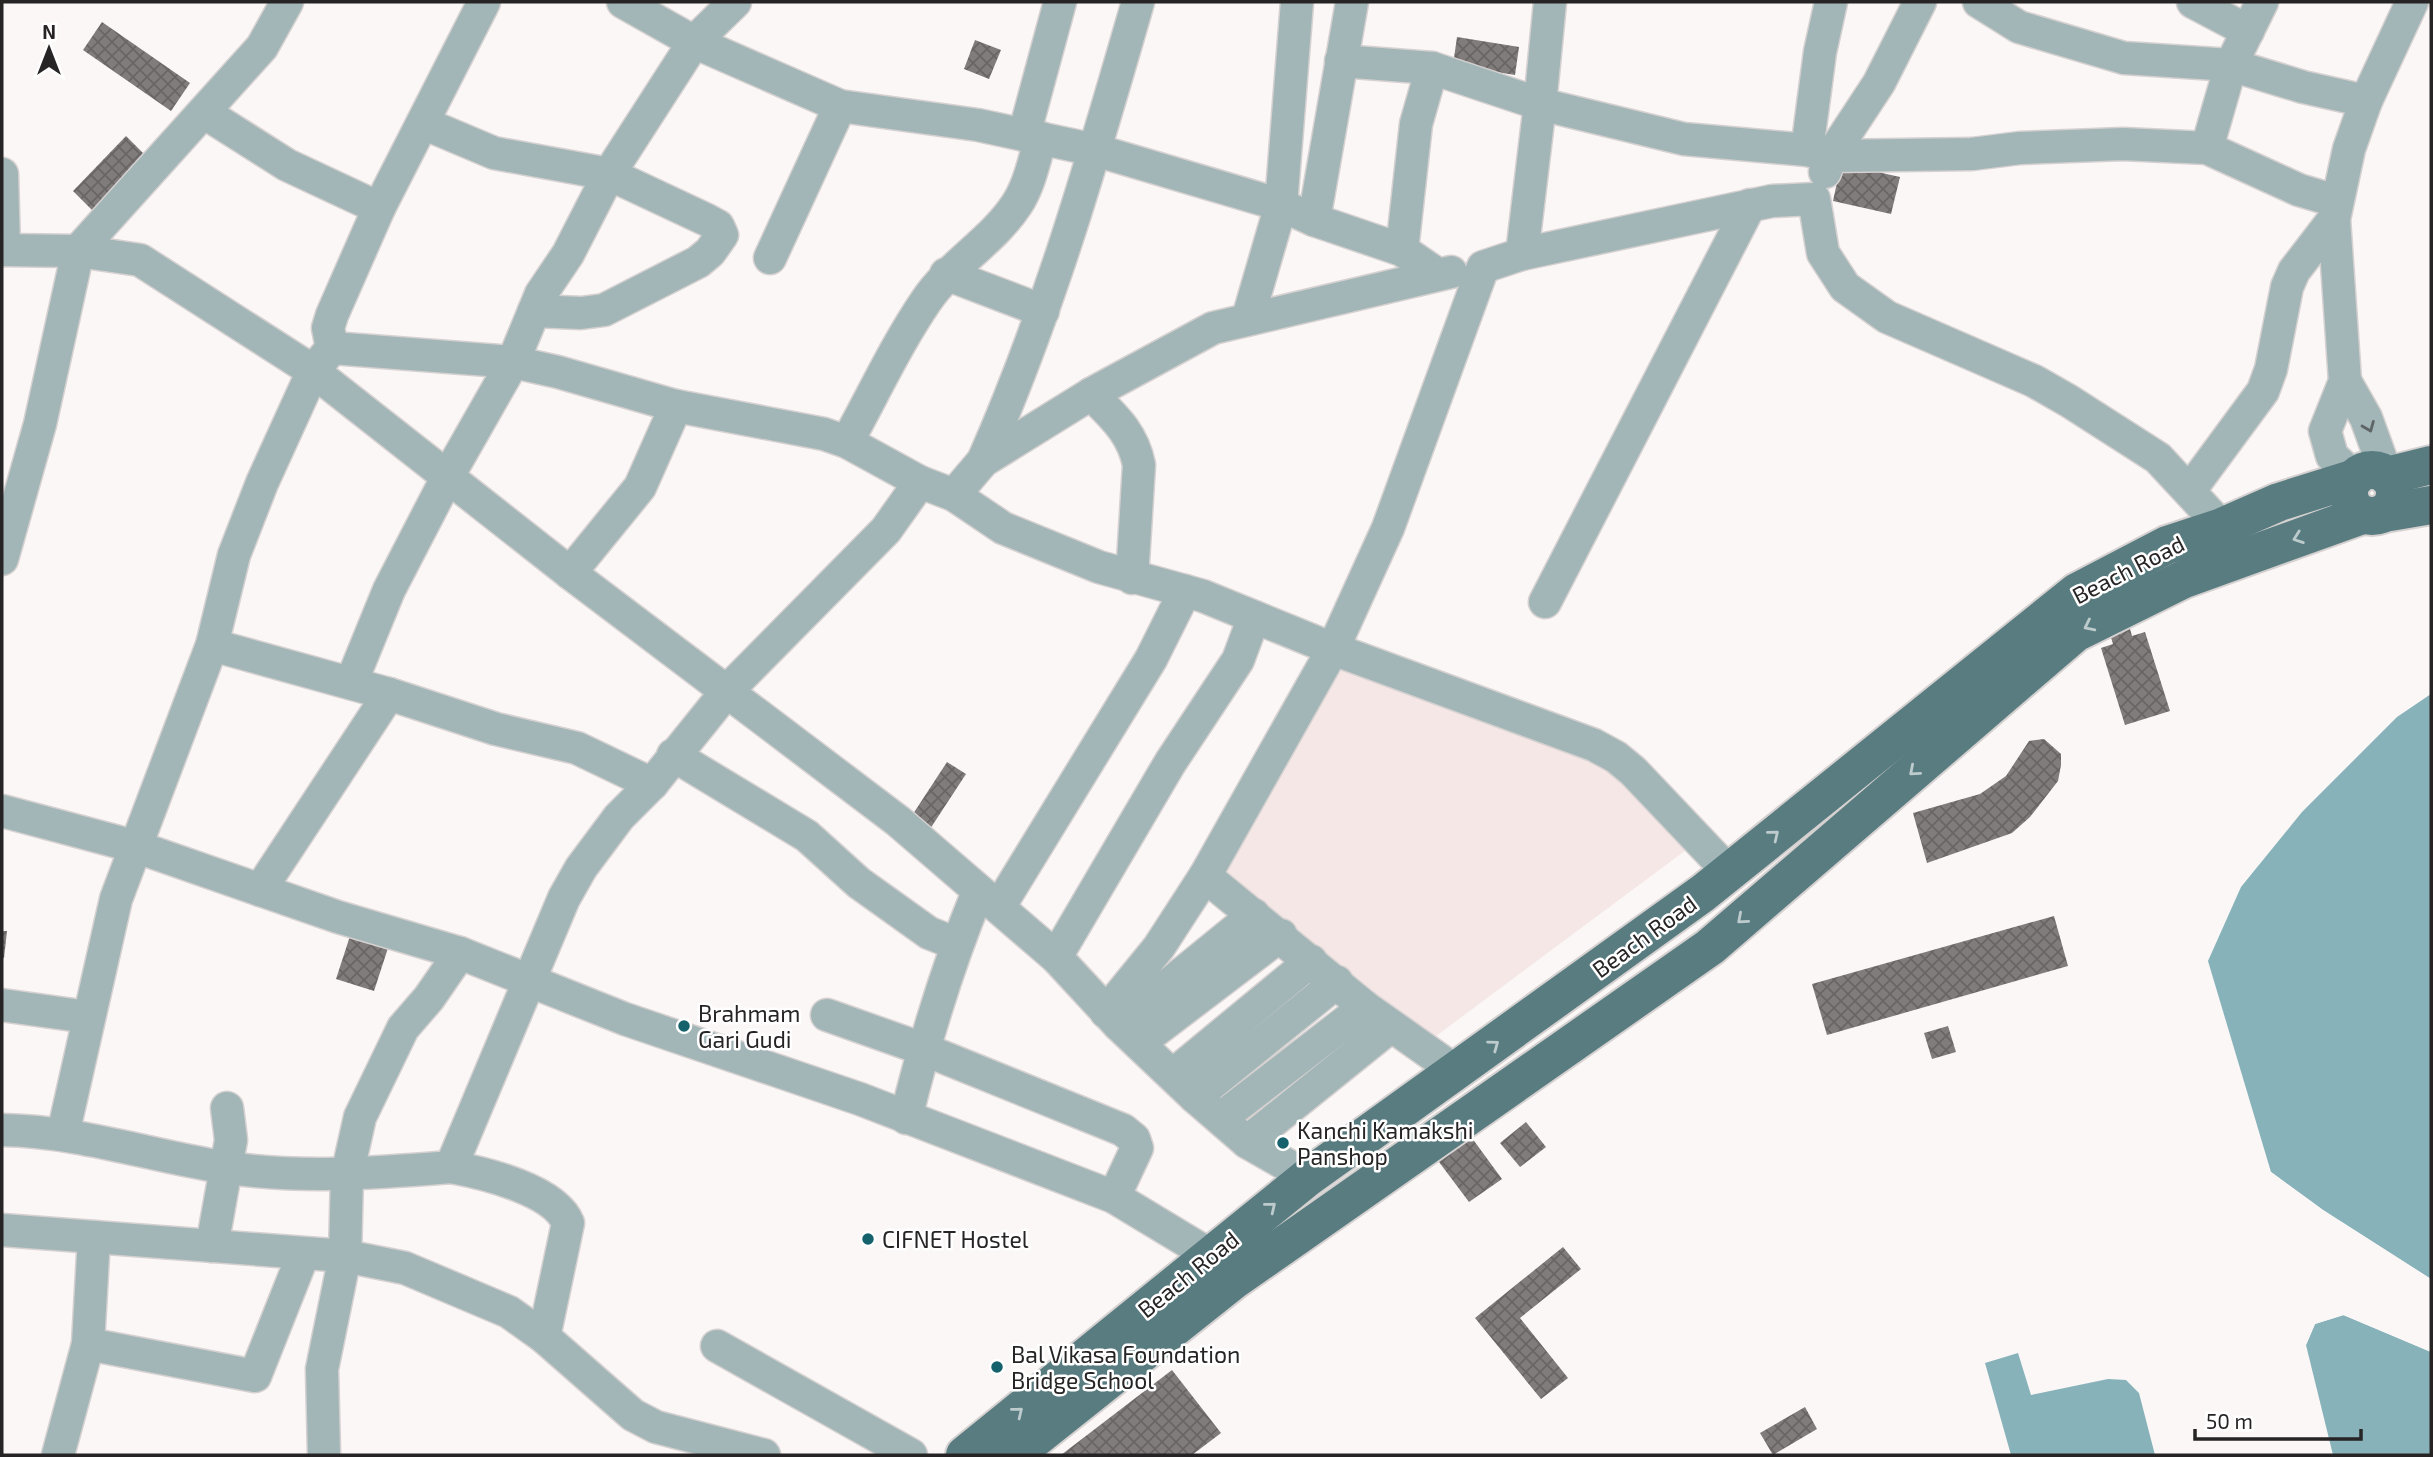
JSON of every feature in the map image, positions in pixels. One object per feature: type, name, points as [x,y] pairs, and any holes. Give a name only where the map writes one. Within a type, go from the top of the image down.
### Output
[{"type":"main road","name":"Beach Road","points":[[1014,1455],[1222,1268],[1308,1177],[1457,1072],[1729,872],[2077,592],[2167,545],[2222,527],[2279,502],[2371,477],[2431,465]]},
{"type":"main road","points":[[2371,477],[2395,496],[2373,514]]},
{"type":"main road","name":"Beach Road","points":[[965,1455],[1222,1268],[1710,947],[2075,633],[2184,579],[2373,514],[2431,505]]},
{"type":"street","points":[[2,559],[40,424],[78,251],[262,47],[287,2]]},
{"type":"street","points":[[63,1134],[116,899],[212,645],[234,555],[323,360],[332,316],[379,208],[484,2]]},
{"type":"street","points":[[623,2],[694,42],[840,106],[978,125],[1095,150],[1282,205],[1314,220],[1402,250],[1437,274]]},
{"type":"street","points":[[351,683],[389,590],[411,553],[447,476],[513,362],[534,311],[556,268],[568,254],[609,174],[694,42],[736,2]]},
{"type":"street","points":[[847,442],[924,303],[946,274],[995,230],[1025,192],[1032,137],[1060,2]]},
{"type":"street","points":[[954,495],[983,461],[1021,374],[1063,256],[1138,2]]},
{"type":"street","points":[[1248,318],[1282,205],[1297,2]]},
{"type":"street","points":[[1314,220],[1352,2]]},
{"type":"street","points":[[1521,254],[1550,2]]},
{"type":"street","points":[[1831,2],[1820,52],[1819,153],[1814,199],[1823,253],[1845,287],[1887,317],[2034,381],[2069,401],[2158,458],[2222,527]]},
{"type":"street","points":[[1819,153],[1879,83],[1920,2]]},
{"type":"street","points":[[1979,2],[2019,27],[2124,58],[2231,65],[2303,87],[2366,101]]},
{"type":"street","points":[[2193,2],[2248,31]]},
{"type":"street","points":[[2207,148],[2231,65],[2262,2]]},
{"type":"street","points":[[2371,477],[2332,456],[2325,431],[2345,381],[2335,210],[2350,149],[2366,101],[2412,2]]},
{"type":"street","points":[[1341,61],[1432,68],[1540,104],[1684,139],[1819,153],[1972,154],[2020,148],[2123,144],[2207,148],[2299,190],[2335,210]]},
{"type":"street","points":[[1402,250],[1416,124],[1432,68]]},
{"type":"street","points":[[770,258],[840,106]]},
{"type":"street","points":[[205,113],[287,165],[379,208]]},
{"type":"street","points":[[423,123],[494,153],[609,174],[707,220],[718,226],[722,235],[710,252],[698,262],[604,310],[581,313],[534,311]]},
{"type":"street","points":[[2,174],[3,250],[78,251],[140,260],[323,360],[447,476],[570,573],[898,821],[1056,957],[1121,1026],[1195,1097],[1247,1142],[1308,1177]]},
{"type":"street","points":[[983,461],[1091,394],[1213,328],[1437,274],[1483,267],[1521,254],[1750,205],[1814,199]]},
{"type":"street","points":[[1545,602],[1750,205]]},
{"type":"street","points":[[2190,490],[2263,391],[2272,369],[2287,286],[2335,210]]},
{"type":"street","points":[[1121,1026],[1159,947],[1205,876],[1333,649],[1388,528],[1483,267]]},
{"type":"street","points":[[946,274],[1043,312]]},
{"type":"street","points":[[323,360],[513,362],[676,406],[824,434],[847,442],[920,482],[954,495],[1003,528],[1132,578],[1185,591],[1333,649],[1594,745],[1616,757],[1729,872]]},
{"type":"street","points":[[2345,381],[2366,418],[2371,477]]},
{"type":"street","points":[[1091,394],[1128,432],[1136,447],[1139,465],[1132,578]]},
{"type":"street","points":[[570,573],[640,487],[676,406]]},
{"type":"street","points":[[451,1167],[564,898],[581,868],[619,817],[652,784],[727,691],[886,530],[920,482]]},
{"type":"street","points":[[906,1118],[923,1049],[957,944],[1151,659],[1185,591]]},
{"type":"street","points":[[1056,957],[1170,763],[1238,660],[1254,617]]},
{"type":"street","points":[[212,645],[389,694],[496,729],[576,748],[652,784]]},
{"type":"street","points":[[260,890],[389,694]]},
{"type":"street","points":[[673,755],[807,836],[859,883],[929,933],[957,944]]},
{"type":"street","points":[[2,811],[136,847],[260,890],[460,953],[530,984],[906,1118],[1114,1197],[1222,1268]]},
{"type":"street","points":[[1205,876],[1366,1007],[1457,1072]]},
{"type":"street","points":[[1121,1026],[1254,915]]},
{"type":"street","points":[[1121,1026],[1281,936]]},
{"type":"street","points":[[324,1455],[323,1369],[345,1256],[347,1175],[360,1117],[403,1028],[429,998],[460,953]]},
{"type":"street","points":[[1174,1074],[1311,961]]},
{"type":"street","points":[[1195,1097],[1337,982]]},
{"type":"street","points":[[2,1005],[88,1017]]},
{"type":"street","points":[[1221,1118],[1366,1007]]},
{"type":"street","points":[[827,1015],[923,1049],[1123,1130],[1134,1139],[1137,1148],[1114,1197]]},
{"type":"street","points":[[1247,1142],[1391,1026]]},
{"type":"street","points":[[212,1246],[231,1140],[227,1108]]},
{"type":"street","points":[[2,1130],[63,1134],[225,1168],[347,1175],[451,1167],[486,1174],[551,1201],[563,1210],[568,1223],[544,1337]]},
{"type":"street","points":[[2,1230],[303,1255],[345,1256],[405,1268],[509,1312],[544,1337],[633,1415],[656,1427],[764,1455]]},
{"type":"street","points":[[58,1455],[88,1344],[94,1237]]},
{"type":"street","points":[[88,1344],[255,1376],[303,1255]]},
{"type":"street","points":[[718,1346],[911,1455]]},
{"type":"shaded area","points":[[1337,663],[1606,761],[1686,850],[1428,1042],[1221,875]]},
{"type":"water","points":[[2431,694],[2431,1279],[2323,1210],[2271,1172],[2208,961],[2241,887],[2302,812],[2397,717]]},
{"type":"water","points":[[2343,1315],[2431,1352],[2431,1455],[2333,1455],[2306,1345],[2315,1324]]},
{"type":"water","points":[[2018,1353],[2031,1395],[2108,1379],[2126,1380],[2139,1393],[2155,1455],[2011,1455],[1985,1363]]},
{"type":"pier","points":[[2271,1172],[2323,1210],[2431,1279],[2431,1283],[2322,1213],[2271,1176]]},
{"type":"pier","points":[[2344,1311],[2431,1348],[2431,1352],[2344,1315],[2315,1324],[2306,1345],[2304,1340],[2313,1322]]},
{"type":"building","points":[[102,22],[190,83],[171,111],[83,50]]},
{"type":"building","points":[[1457,37],[1519,47],[1515,75],[1453,65]]},
{"type":"building","points":[[975,40],[1001,50],[989,79],[964,69]]},
{"type":"building","points":[[126,136],[146,156],[93,211],[73,191]]},
{"type":"building","points":[[1841,164],[1900,177],[1891,214],[1833,201]]},
{"type":"building","points":[[2129,625],[2132,636],[2145,632],[2170,711],[2125,725],[2101,648],[2113,644],[2109,631]]},
{"type":"building","points":[[2044,739],[2061,754],[2061,765],[2058,781],[2030,817],[2012,833],[1927,863],[1913,813],[1980,794],[2006,776],[2029,741]]},
{"type":"building","points":[[947,762],[966,774],[930,829],[911,817]]},
{"type":"building","points":[[2054,916],[2068,966],[1827,1035],[1812,984]]},
{"type":"building","points":[[2,931],[7,931],[4,958],[2,958]]},
{"type":"building","points":[[351,933],[389,945],[374,991],[336,979]]},
{"type":"building","points":[[1948,1026],[1956,1052],[1932,1059],[1924,1033]]},
{"type":"building","points":[[1526,1122],[1546,1147],[1520,1167],[1500,1143]]},
{"type":"building","points":[[1469,1134],[1502,1179],[1469,1202],[1436,1158]]},
{"type":"building","points":[[1563,1247],[1581,1269],[1520,1318],[1568,1378],[1541,1399],[1475,1318]]},
{"type":"building","points":[[1172,1370],[1221,1433],[1192,1455],[1061,1455]]},
{"type":"building","points":[[1805,1407],[1817,1429],[1773,1455],[1760,1433]]},
{"type":"place","name":"Brahmam Gari Gudi","points":[[684,1026]]},
{"type":"place","name":"Kanchi Kamakshi Panshop","points":[[1283,1143]]},
{"type":"place","name":"CIFNET Hostel","points":[[868,1239]]},
{"type":"place","name":"Bal Vikasa Foundation Bridge School","points":[[997,1367]]}]
